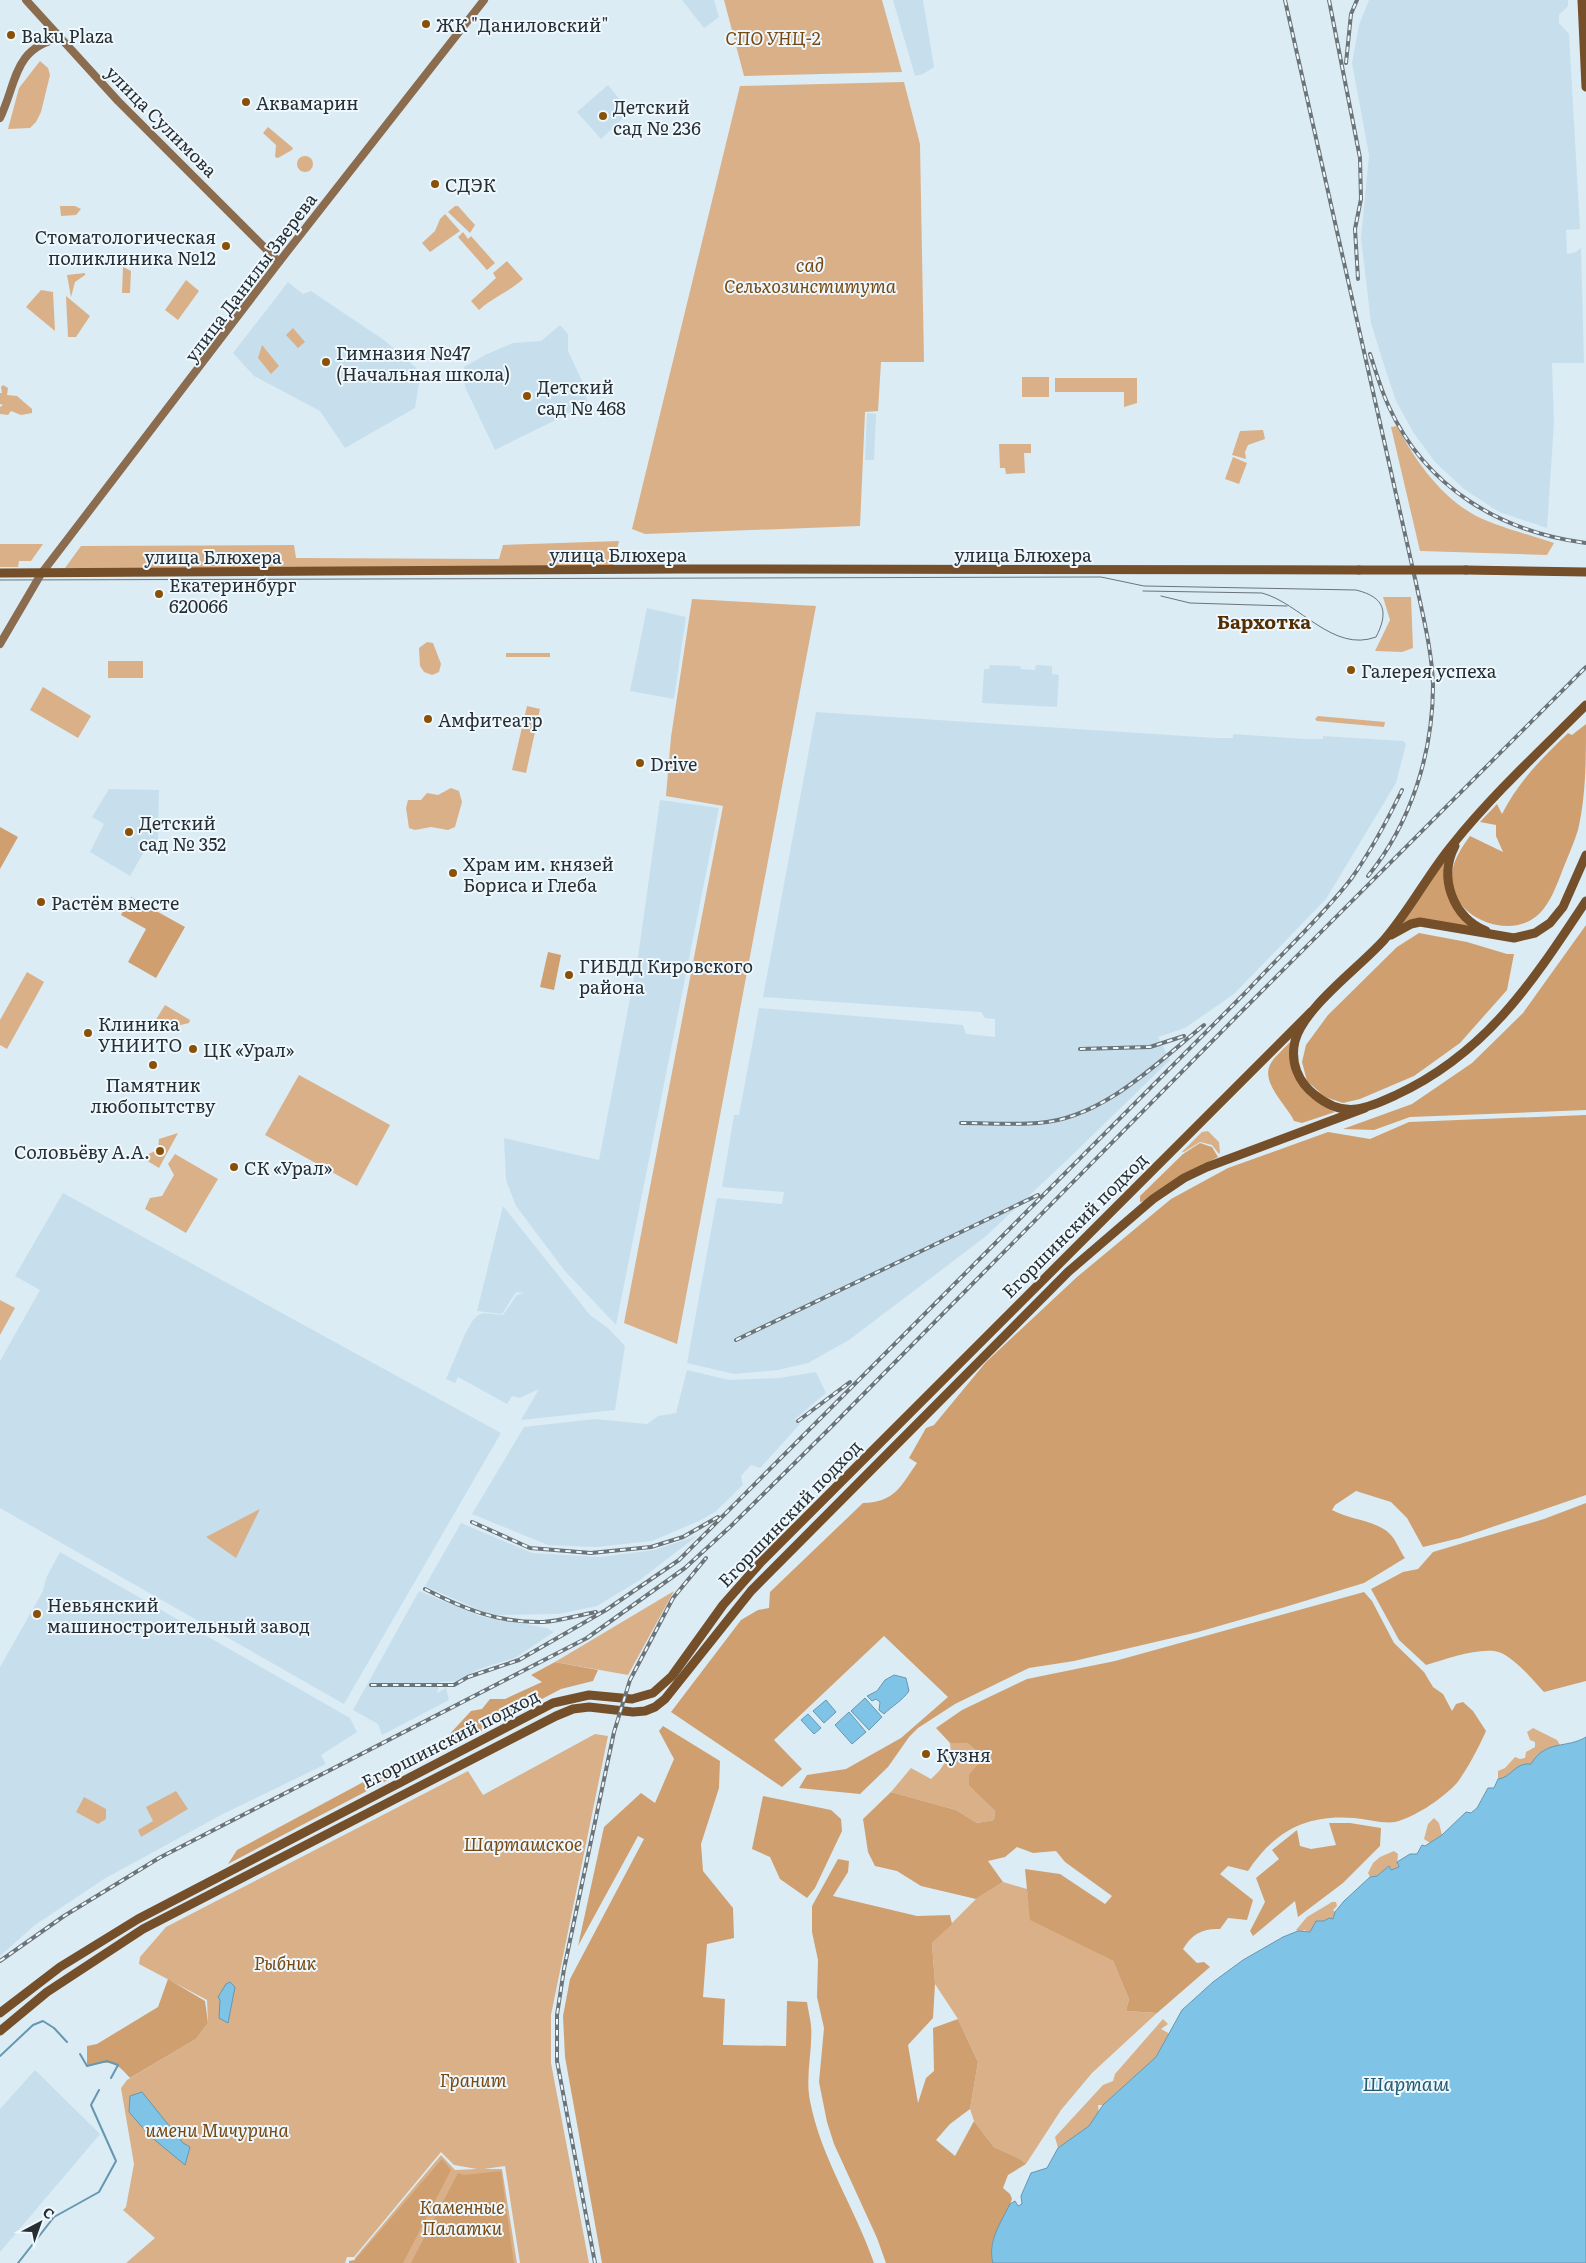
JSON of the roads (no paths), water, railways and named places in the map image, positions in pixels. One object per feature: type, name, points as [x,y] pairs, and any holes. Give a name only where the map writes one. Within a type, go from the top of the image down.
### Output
[{"type":"main road","name":"улица Сулимова","points":[[26,0],[118,101],[279,262]]},
{"type":"main road","name":"улица Данилы Зверева","points":[[0,644],[41,574],[279,262],[484,0]]},
{"type":"main road","points":[[1582,0],[1586,87]]},
{"type":"main road","points":[[0,118],[19,66],[42,42],[60,38]]},
{"type":"main road","name":"улица Блюхера","points":[[0,573],[682,570],[1586,572]]},
{"type":"main road","points":[[1365,1108],[1343,1110],[1330,1106],[1310,1091],[1299,1076],[1294,1060],[1294,1045],[1301,1026],[1311,1012],[1383,941],[1403,916],[1447,851],[1466,829],[1586,705]]},
{"type":"main road","points":[[1466,829],[1452,851],[1448,864],[1448,879],[1451,893],[1459,908],[1475,925],[1506,936]]},
{"type":"main road","points":[[1383,941],[1400,929],[1420,922],[1514,938],[1531,935],[1554,919],[1572,893],[1586,855]]},
{"type":"main road","points":[[1574,920],[1586,893]]},
{"type":"main road","points":[[1574,920],[1586,901]]},
{"type":"main road","name":"Егоршинский подход","points":[[0,2031],[31,2005],[88,1964],[144,1929],[562,1714],[589,1707],[633,1712],[655,1707],[678,1686],[750,1591],[1068,1272],[1121,1225],[1168,1188],[1207,1167],[1365,1108],[1404,1091],[1438,1071],[1488,1031],[1529,986],[1574,920]]},
{"type":"main road","name":"Егоршинский подход","points":[[0,2013],[41,1980],[85,1950],[202,1884],[552,1703],[589,1695],[636,1699],[658,1689],[676,1671],[723,1605],[761,1562],[1311,1012]]},
{"type":"main road","points":[[202,1884],[208,1888],[208,1896]]},
{"type":"water","points":[[894,1675],[906,1678],[909,1691],[884,1714],[879,1710],[880,1702],[876,1699],[872,1701],[867,1696],[877,1691],[885,1680]]},
{"type":"water","points":[[865,1698],[882,1717],[869,1730],[851,1711]]},
{"type":"water","points":[[826,1700],[836,1712],[824,1723],[813,1711]]},
{"type":"water","points":[[849,1712],[866,1732],[852,1744],[835,1725]]},
{"type":"water","points":[[808,1714],[821,1728],[814,1734],[801,1720]]},
{"type":"water","name":"Шарташ","points":[[1586,1737],[1586,2263],[993,2263],[992,2247],[996,2232],[1010,2204],[1015,2201],[1018,2206],[1022,2204],[1021,2196],[1031,2173],[1047,2168],[1058,2148],[1089,2126],[1103,2105],[1156,2057],[1182,2010],[1213,1982],[1243,1960],[1283,1937],[1298,1931],[1310,1932],[1316,1921],[1333,1919],[1335,1912],[1344,1901],[1370,1877],[1377,1876],[1389,1866],[1391,1870],[1399,1867],[1397,1862],[1410,1854],[1417,1854],[1422,1845],[1425,1846],[1442,1835],[1466,1812],[1471,1813],[1477,1808],[1488,1788],[1494,1788],[1498,1779],[1506,1776],[1521,1765],[1531,1764],[1543,1751],[1579,1741]]},
{"type":"water","points":[[230,1982],[235,1987],[228,2023],[219,2018],[220,2000],[218,1997],[226,1984]]},
{"type":"water","points":[[142,2092],[183,2143],[190,2147],[185,2165],[150,2136],[129,2112],[130,2096]]},
{"type":"waterway","points":[[0,2056],[33,2025],[43,2021],[54,2028],[67,2042]]},
{"type":"waterway","points":[[80,2054],[87,2066],[107,2061],[118,2065],[111,2078]]},
{"type":"waterway","points":[[18,2263],[54,2217],[99,2192],[116,2161],[91,2105],[99,2090]]},
{"type":"tram line","points":[[0,580],[1101,577],[1144,586],[1356,590],[1366,593],[1378,601],[1383,613],[1376,637],[1360,640],[1345,638],[1331,633],[1290,606],[1262,593],[1143,591]]},
{"type":"tram line","points":[[1161,596],[1190,603],[1287,606]]},
{"type":"railway","points":[[1285,0],[1416,583],[1431,659],[1432,711],[1429,736],[1417,786],[1396,833],[1368,876]]},
{"type":"railway","points":[[1329,0],[1360,158],[1361,199],[1355,229],[1358,279]]},
{"type":"railway","points":[[1346,63],[1351,14],[1357,0]]},
{"type":"railway","points":[[1370,354],[1386,401],[1405,436],[1423,461],[1445,483],[1470,501],[1496,516],[1525,528],[1555,537],[1586,543]]},
{"type":"railway","points":[[0,1961],[64,1916],[159,1858],[587,1638],[685,1568],[731,1526],[830,1428],[1243,1010],[1586,667]]},
{"type":"railway","points":[[371,1685],[454,1685],[468,1677],[519,1660],[606,1610],[679,1560],[1247,991],[1313,922],[1351,879],[1378,836],[1402,790]]},
{"type":"railway","points":[[961,1123],[1038,1123],[1062,1119],[1084,1111],[1106,1100],[1148,1072],[1204,1025]]},
{"type":"railway","points":[[1080,1049],[1150,1047],[1184,1036]]},
{"type":"railway","points":[[736,1340],[1038,1195]]},
{"type":"railway","points":[[798,1421],[850,1382]]},
{"type":"railway","points":[[472,1522],[530,1548],[591,1553],[651,1547],[683,1537],[718,1517]]},
{"type":"railway","points":[[595,2263],[557,2061],[557,2015],[564,1969],[614,1732],[630,1680],[673,1598],[706,1558]]},
{"type":"railway","points":[[425,1589],[454,1603],[482,1613],[511,1620],[543,1622],[596,1612]]},
{"type":"place","name":"ЖК \"Даниловский\"","points":[[426,24]]},
{"type":"place","name":"Baku Plaza","points":[[11,35]]},
{"type":"place","name":"Аквамарин","points":[[246,102]]},
{"type":"place","name":"Детский сад № 236","points":[[603,116]]},
{"type":"place","name":"СДЭК","points":[[435,184]]},
{"type":"place","name":"Стоматологическая поликлиника №12","points":[[226,246]]},
{"type":"place","name":"Гимназия №47 (Начальная школа)","points":[[326,362]]},
{"type":"place","name":"Детский сад № 468","points":[[527,396]]},
{"type":"place","name":"Екатеринбург 620066","points":[[159,594]]},
{"type":"place","name":"Галерея успеха","points":[[1351,670]]},
{"type":"place","name":"Амфитеатр","points":[[428,719]]},
{"type":"place","name":"Drive","points":[[640,763]]},
{"type":"place","name":"Детский сад № 352","points":[[129,832]]},
{"type":"place","name":"Храм им. князей Бориса и Глеба","points":[[453,873]]},
{"type":"place","name":"Растём вместе","points":[[41,902]]},
{"type":"place","name":"ГИБДД Кировского района","points":[[569,975]]},
{"type":"place","name":"Клиника УНИИТО","points":[[88,1033]]},
{"type":"place","name":"ЦК «Урал»","points":[[193,1049]]},
{"type":"place","name":"Памятник любопытству","points":[[153,1065]]},
{"type":"place","name":"Соловьёву А.А.","points":[[160,1151]]},
{"type":"place","name":"СК «Урал»","points":[[234,1167]]},
{"type":"place","name":"Невьянский машиностроительный завод","points":[[37,1614]]},
{"type":"place","name":"Кузня","points":[[926,1754]]},
{"type":"district","name":"Бархотка","points":[[1264,621]]},
{"type":"park label","name":"СПО УНЦ-2","points":[[773,37]]},
{"type":"park label","name":"сад Сельхозинститута","points":[[810,274]]},
{"type":"park label","name":"Шарташское","points":[[523,1843]]},
{"type":"park label","name":"Рыбник","points":[[285,1962]]},
{"type":"park label","name":"Гранит","points":[[473,2079]]},
{"type":"park label","name":"имени Мичурина","points":[[217,2129]]},
{"type":"park label","name":"Каменные Палатки","points":[[462,2216]]}]
